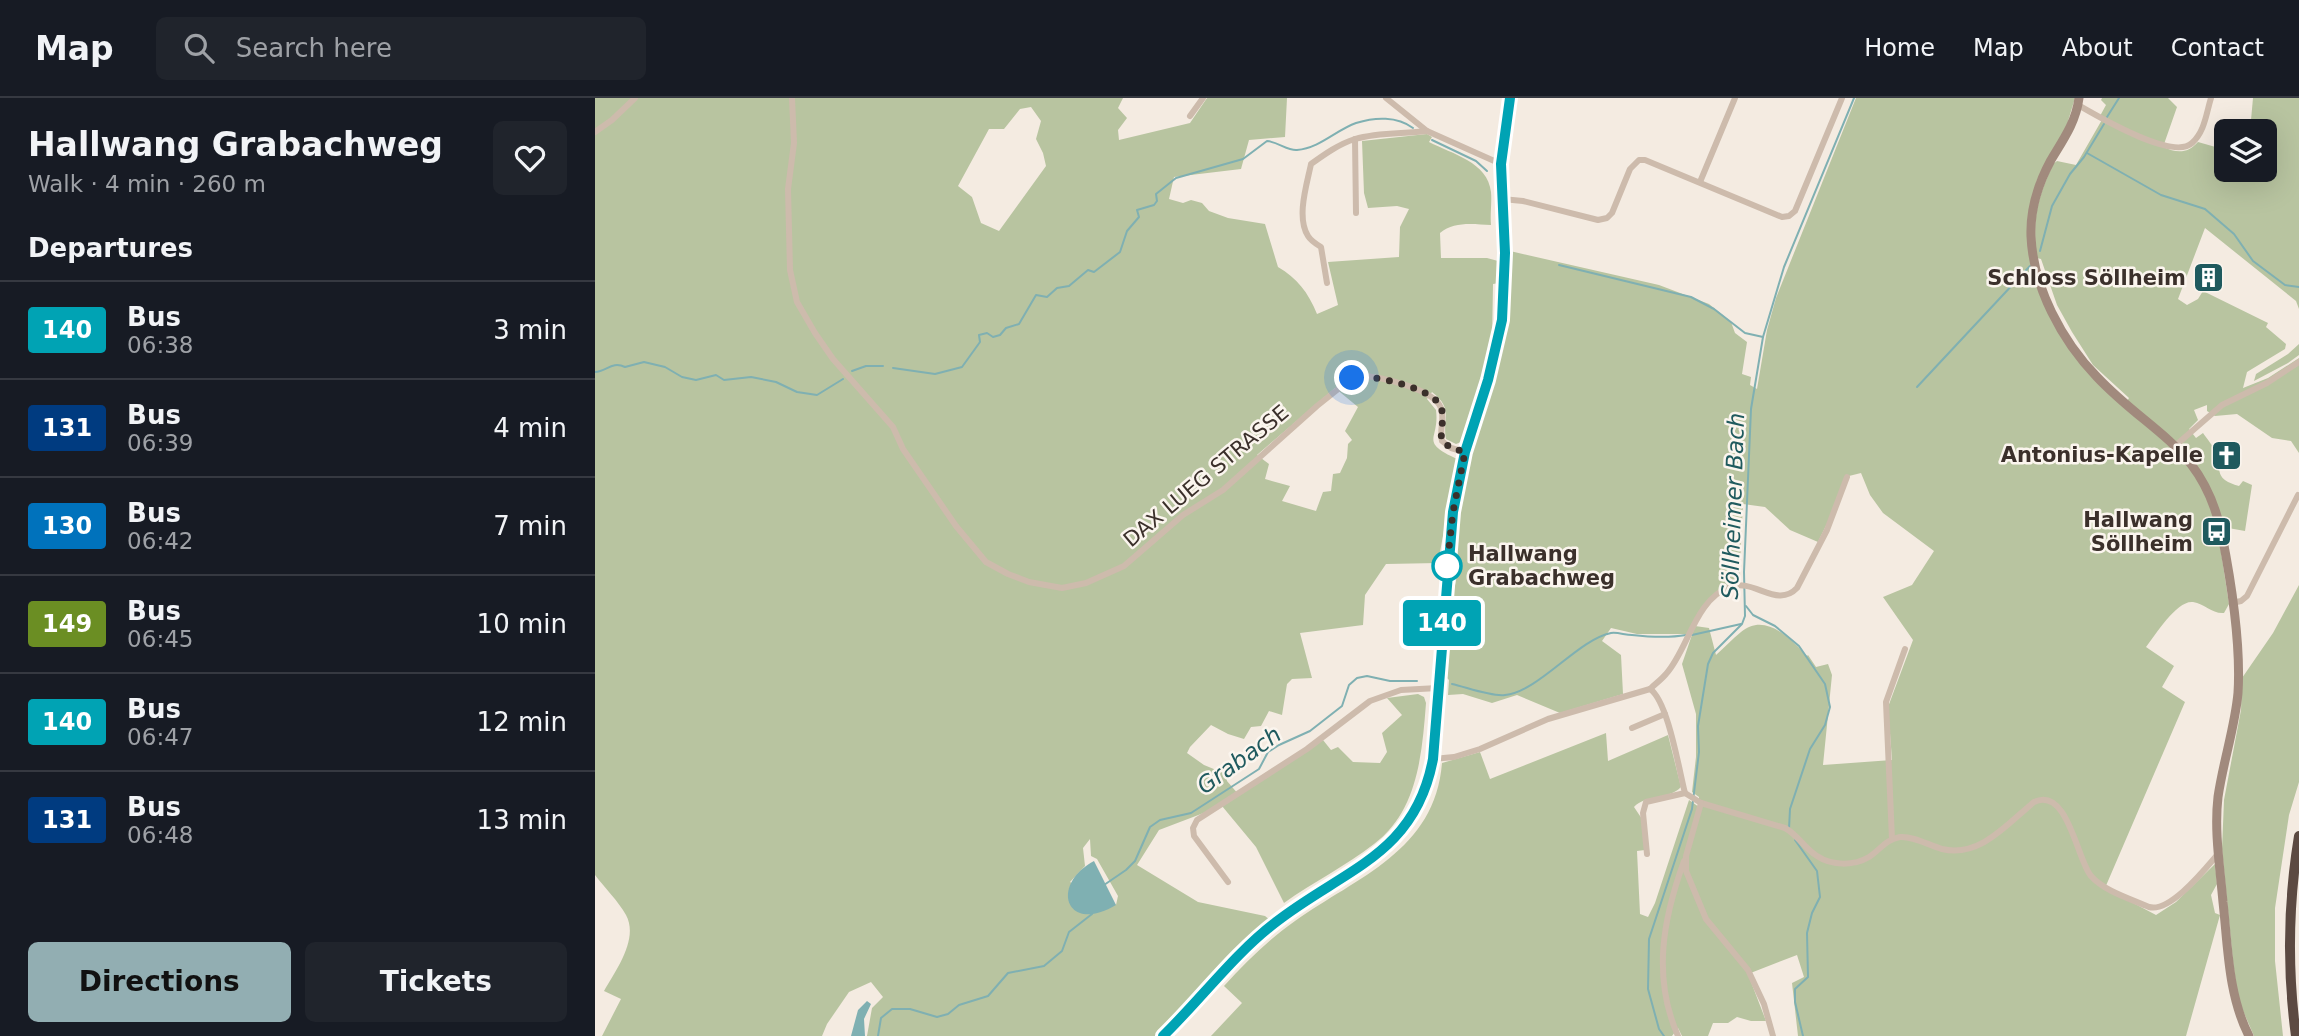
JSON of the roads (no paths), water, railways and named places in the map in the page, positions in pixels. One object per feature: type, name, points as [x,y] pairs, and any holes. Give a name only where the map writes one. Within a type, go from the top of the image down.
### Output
[{"type":"highway","points":[[2296,1036],[2289,944],[2292,888],[2299,836]]},
{"type":"main road","points":[[1163,1036],[1276,922],[1370,860],[1391,843],[1421,802],[1427,786],[1433,759],[1453,512],[1465,452],[1488,380],[1502,320],[1505,253],[1501,164],[1510,98]]},
{"type":"street","points":[[595,132],[635,98]]},
{"type":"street","name":"DAX LUEG STRASSE","points":[[792,98],[794,143],[788,190],[789,257],[797,302],[833,359],[893,427],[904,449],[956,526],[986,562],[1008,574],[1029,582],[1062,587],[1086,583],[1124,566],[1183,515],[1223,490],[1352,378],[1369,376],[1433,396],[1442,410],[1442,441],[1451,448],[1465,452]]},
{"type":"street","points":[[1386,98],[1427,131],[1501,164]]},
{"type":"street","points":[[1700,182],[1735,98]]},
{"type":"street","points":[[1502,200],[1523,201],[1598,220],[1607,218],[1612,213],[1630,169],[1639,160],[1644,160],[1782,217],[1789,216],[1795,211],[1842,98]]},
{"type":"street","points":[[2211,98],[2203,130],[2191,145],[2180,149],[2168,147],[2109,122],[2078,102],[2068,132],[2043,177],[2033,202],[2031,235],[2037,270],[2054,314],[2076,351],[2097,378],[2176,445],[2199,475],[2213,503],[2222,536],[2232,603],[2238,693],[2218,797],[2218,854],[2232,988],[2249,1036]]},
{"type":"street","points":[[1190,116],[1199,99]]},
{"type":"street","points":[[1327,283],[1321,247],[1307,235],[1303,208],[1311,164],[1334,148],[1355,139],[1427,131]]},
{"type":"street","points":[[1355,139],[1356,213]]},
{"type":"street","points":[[2176,445],[2222,405],[2267,383],[2299,362]]},
{"type":"street","points":[[1433,759],[1454,757],[1480,749],[1548,719],[1650,689],[1666,675],[1704,608],[1728,587],[1748,586],[1780,597],[1792,594],[1828,530],[1847,477]]},
{"type":"street","points":[[2232,603],[2242,601],[2247,596],[2298,495]]},
{"type":"street","points":[[1892,839],[1886,702],[1905,649]]},
{"type":"street","points":[[1228,881],[1194,836],[1196,820],[1307,749],[1370,701],[1401,690],[1438,688]]},
{"type":"street","points":[[1650,689],[1656,694],[1665,714],[1694,798],[1686,856],[1668,910],[1663,940],[1668,1002],[1678,1036]]},
{"type":"street","points":[[1632,728],[1665,714]]},
{"type":"street","points":[[1647,853],[1643,813],[1646,802],[1694,798],[1785,828],[1793,832],[1817,857],[1847,864],[1867,858],[1892,839],[1910,838],[1940,848],[1969,849],[1999,833],[2037,800],[2047,801],[2055,805],[2070,825],[2089,874],[2097,882],[2155,909],[2193,883],[2218,854]]},
{"type":"street","points":[[1686,856],[1689,880],[1706,919],[1748,970],[1764,1004],[1773,1036]]},
{"type":"water","points":[[1094,861],[1116,905],[1099,913],[1085,914],[1075,911],[1069,903],[1068,893],[1071,882]]},
{"type":"water","points":[[867,1001],[871,1004],[864,1019],[865,1036],[851,1036],[858,1010]]},
{"type":"waterway","name":"Söllheimer Bach","points":[[1664,1036],[1659,1029],[1648,989],[1649,939],[1692,809],[1699,752],[1698,726],[1708,664],[1713,653],[1742,624],[1745,616],[1744,572],[1751,409],[1763,337],[1784,267],[1854,98]]},
{"type":"waterway","points":[[2107,117],[2119,98]]},
{"type":"waterway","points":[[893,368],[935,374],[962,367],[980,342],[979,335],[987,333],[993,337],[1000,335],[1006,328],[1019,324],[1036,295],[1047,297],[1057,288],[1069,286],[1088,270],[1094,272],[1120,252],[1127,231],[1139,217],[1137,210],[1154,205],[1157,201],[1156,194],[1176,178],[1243,159],[1267,141],[1294,150],[1305,149],[1356,123],[1378,119],[1400,121],[1413,128]]},
{"type":"waterway","points":[[2040,251],[2052,206],[2104,124]]},
{"type":"waterway","points":[[1432,140],[1476,161],[1487,171]]},
{"type":"waterway","points":[[2087,153],[2161,195],[2205,209],[2234,234],[2253,261],[2285,285],[2299,287]]},
{"type":"waterway","points":[[1559,265],[1691,297],[1714,309],[1745,333],[1763,337]]},
{"type":"waterway","points":[[1917,387],[2030,266]]},
{"type":"waterway","points":[[595,372],[613,366],[625,367],[644,362],[665,367],[682,377],[696,380],[716,375],[724,380],[751,377],[776,382],[797,392],[817,395],[843,379]]},
{"type":"waterway","points":[[852,371],[866,366],[883,366]]},
{"type":"waterway","points":[[1746,606],[1753,615],[1775,626],[1799,646],[1825,684],[1830,707],[1825,725],[1810,749],[1790,809],[1789,829]]},
{"type":"waterway","name":"Grabach","points":[[1692,635],[1741,624]]},
{"type":"waterway","name":"Grabach","points":[[1452,684],[1505,695],[1532,685],[1585,645],[1611,633],[1659,637],[1686,635]]},
{"type":"waterway","name":"Grabach","points":[[1104,885],[1135,861],[1150,827],[1160,820],[1191,813],[1259,769],[1268,752],[1310,731],[1342,706],[1349,685],[1357,678],[1367,676],[1390,681],[1417,681]]},
{"type":"waterway","points":[[1795,840],[1817,871],[1820,897],[1807,933],[1808,977],[1795,989],[1795,1002],[1803,1036]]},
{"type":"waterway","name":"Grabach","points":[[878,1036],[881,1018],[892,1009],[910,1009],[937,1017],[948,1014],[959,1005],[988,996],[1008,973],[1044,966],[1062,951],[1069,932],[1092,914]]},
{"type":"place","name":"Schloss Söllheim","points":[[2209,278]]},
{"type":"place","name":"Antonius-Kapelle","points":[[2226,455]]},
{"type":"place","name":"Hallwang Söllheim","points":[[2216,532]]},
{"type":"place","name":"Hallwang Grabachweg","points":[[1447,566]]}]
